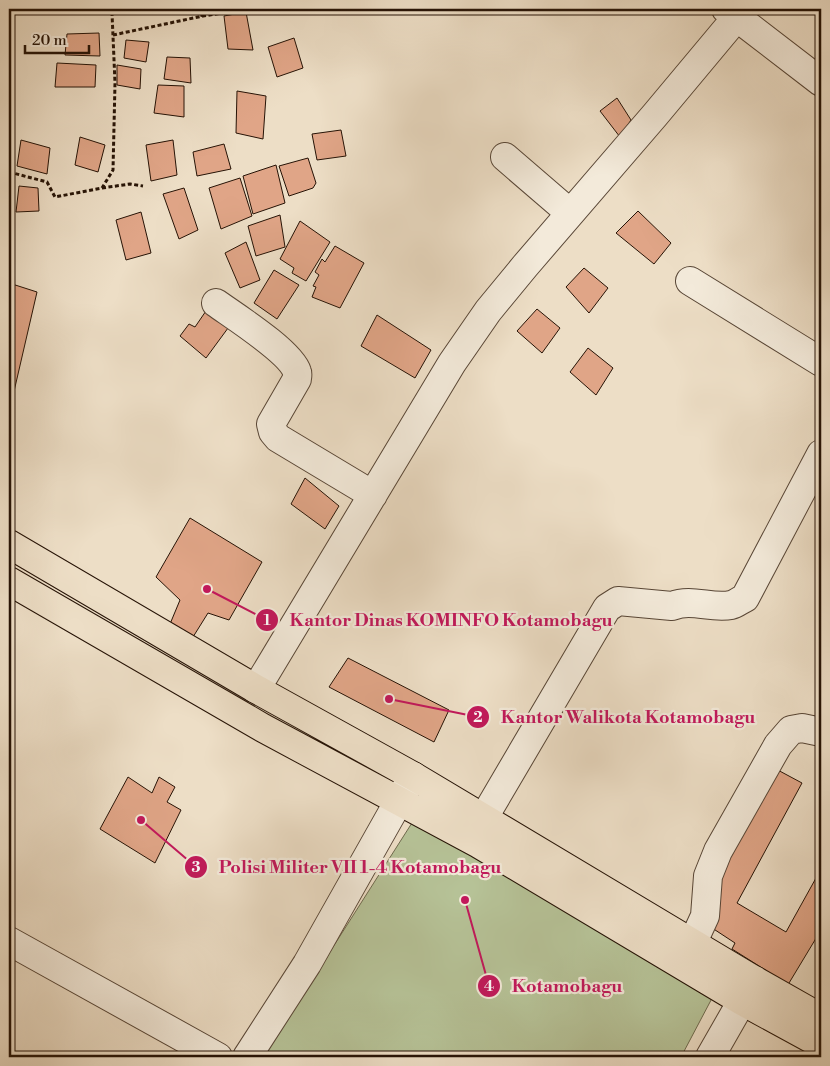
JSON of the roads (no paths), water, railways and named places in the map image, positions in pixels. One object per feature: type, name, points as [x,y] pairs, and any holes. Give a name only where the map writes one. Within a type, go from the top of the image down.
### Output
[{"type":"main road","points":[[9,544],[256,689],[413,776],[692,942],[748,990],[821,1044]]},
{"type":"main road","points":[[9,581],[263,728],[748,990],[821,1018]]},
{"type":"street","points":[[256,689],[452,363],[483,319],[525,266],[650,122],[731,13],[821,82]]},
{"type":"street","points":[[506,157],[570,212]]},
{"type":"street","points":[[690,281],[821,362]]},
{"type":"street","points":[[216,303],[278,349],[294,365],[298,373],[297,380],[271,424],[273,432],[278,438],[373,495]]},
{"type":"street","points":[[483,819],[607,608],[618,600],[672,606],[692,602],[722,606],[732,605],[745,598],[821,454]]},
{"type":"street","points":[[692,942],[705,916],[708,876],[718,851],[778,745],[791,730],[802,728],[821,732]]},
{"type":"street","points":[[247,1057],[307,964],[413,776]]},
{"type":"street","points":[[9,941],[218,1057]]},
{"type":"street","points":[[710,1057],[748,990]]},
{"type":"place","name":"Kantor Dinas KOMINFO Kotamobagu","points":[[207,589]]},
{"type":"place","name":"Kantor Walikota Kotamobagu","points":[[389,699]]},
{"type":"place","name":"Polisi Militer VII 1-4 Kotamobagu","points":[[141,820]]},
{"type":"place","name":"Kotamobagu","points":[[465,900]]}]
